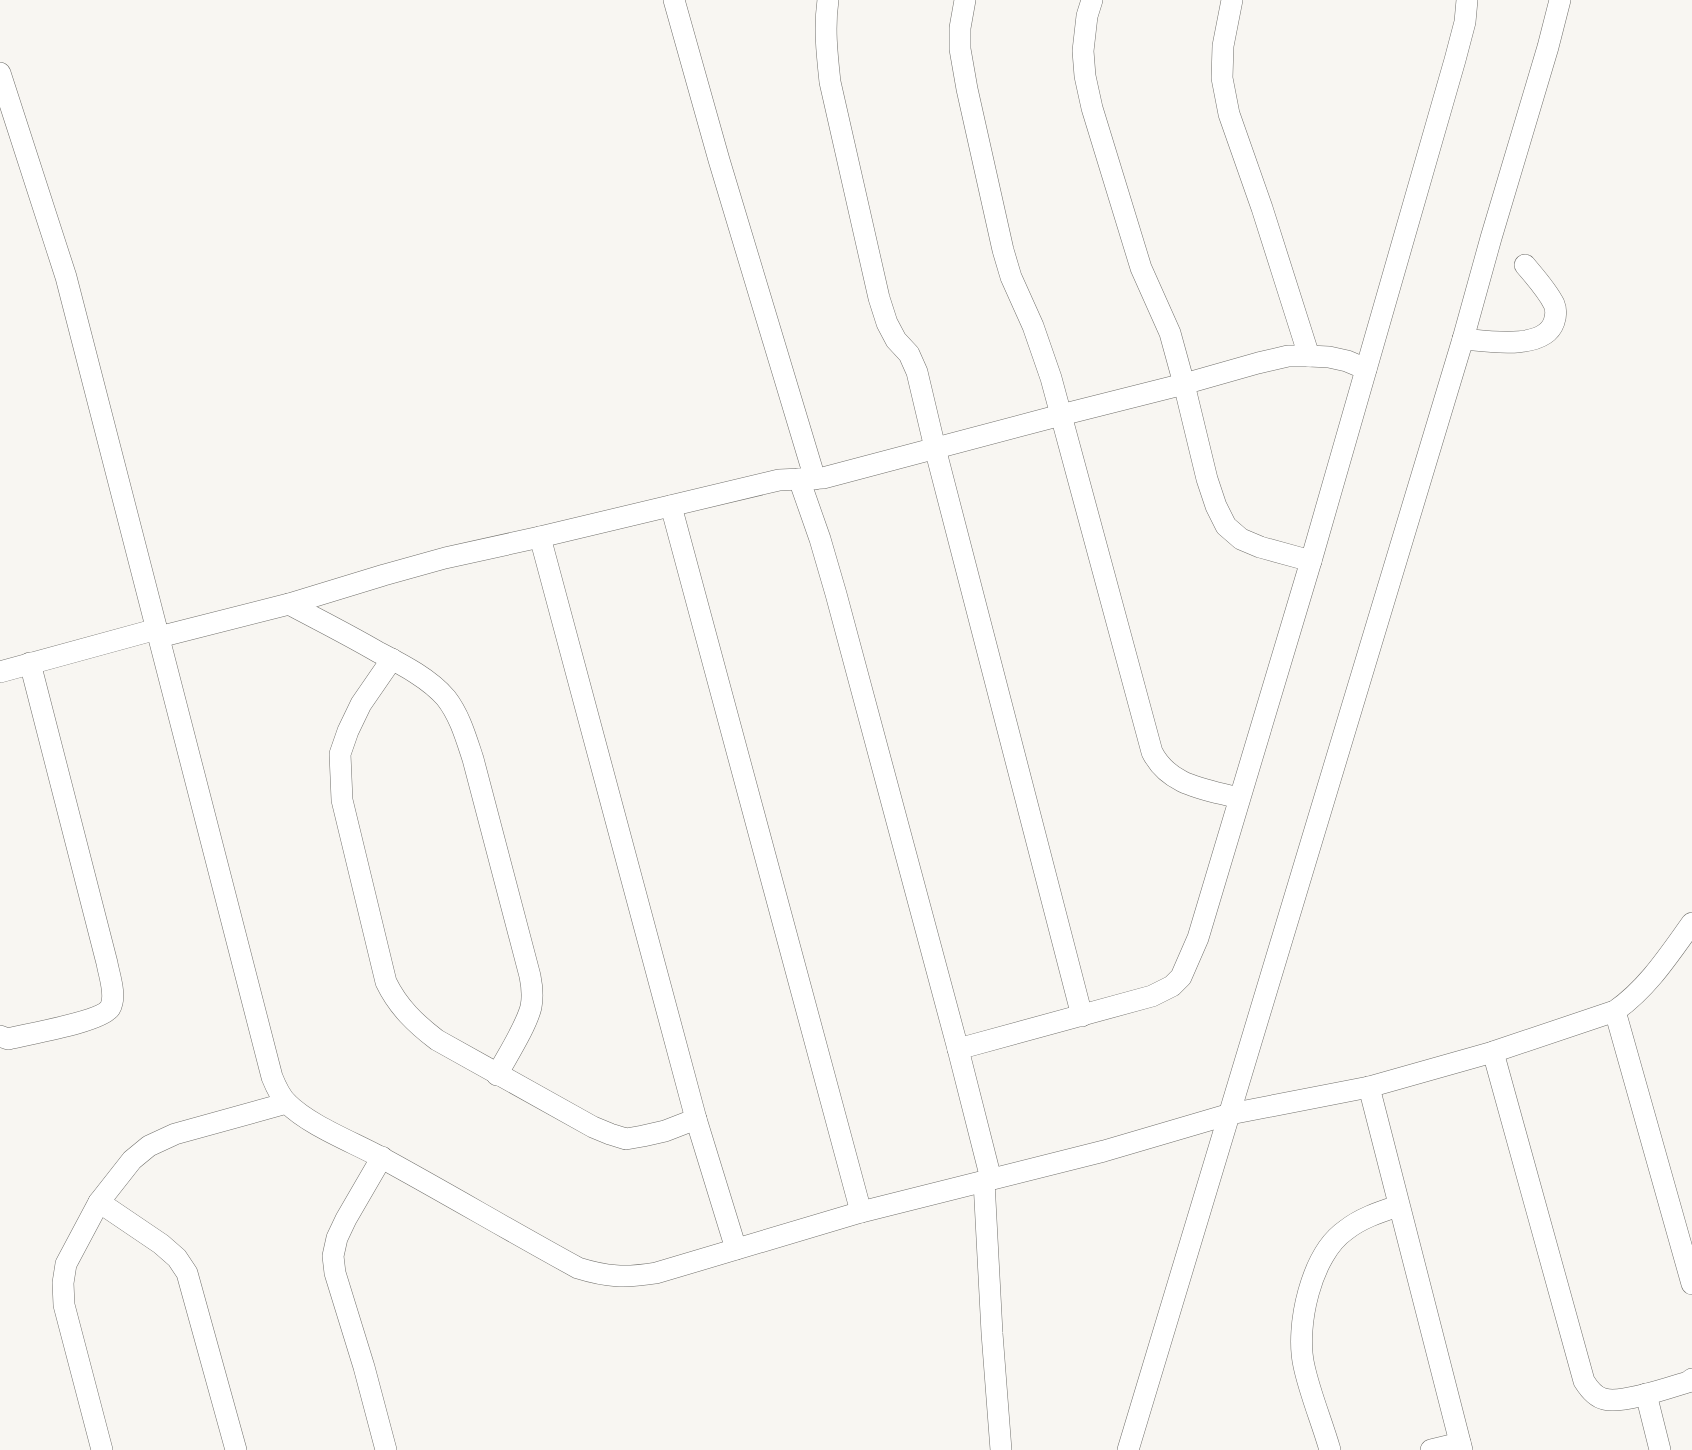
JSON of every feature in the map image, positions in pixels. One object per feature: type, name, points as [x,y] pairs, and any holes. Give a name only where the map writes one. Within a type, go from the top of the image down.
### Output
[{"type":"street","points":[[674,0],[807,479],[820,539],[958,1049],[987,1180],[992,1341],[1001,1450]]},
{"type":"street","points":[[828,0],[825,22],[826,49],[830,82],[879,298],[887,323],[896,340],[909,354],[917,372],[935,448],[1082,1016]]},
{"type":"street","points":[[965,0],[960,28],[960,49],[967,89],[1003,250],[1011,277],[1033,326],[1052,378],[1152,752],[1163,769],[1173,777],[1186,783],[1239,798]]},
{"type":"street","points":[[1092,0],[1087,16],[1083,51],[1085,76],[1092,108],[1140,268],[1170,334],[1184,384],[1207,479],[1216,506],[1226,526],[1240,538],[1260,547],[1311,561]]},
{"type":"street","points":[[1232,0],[1223,46],[1222,78],[1229,114],[1262,208],[1309,356]]},
{"type":"street","points":[[958,1049],[1152,996],[1172,986],[1181,977],[1198,938],[1311,561],[1455,60],[1465,22],[1467,0]]},
{"type":"street","points":[[1128,1450],[1463,339],[1491,238],[1548,47],[1560,0]]},
{"type":"street","points":[[0,73],[4,99],[66,277],[272,1077],[278,1091],[287,1103],[317,1124],[382,1158],[572,1265],[600,1275],[635,1276],[656,1273],[861,1212],[1104,1151],[1230,1114],[1368,1088],[1493,1052],[1615,1011],[1630,1000],[1645,985],[1692,924]]},
{"type":"street","points":[[1463,339],[1508,343],[1515,342],[1537,338],[1553,325],[1557,314],[1554,305],[1543,287],[1525,264]]},
{"type":"street","points":[[0,672],[30,663],[289,604],[445,558],[779,480],[807,479],[935,448],[1288,356],[1330,357],[1347,361],[1366,369]]},
{"type":"street","points":[[671,506],[861,1212]]},
{"type":"street","points":[[540,537],[696,1119],[736,1250]]},
{"type":"street","points":[[289,604],[392,659],[422,677],[445,698],[456,714],[463,728],[473,759],[530,976],[532,989],[530,1008],[522,1028],[497,1075]]},
{"type":"street","points":[[392,659],[361,704],[348,731],[340,754],[342,800],[386,982],[394,998],[421,1028],[437,1040],[497,1075],[593,1127],[626,1138],[665,1131],[696,1119]]},
{"type":"street","points":[[0,1036],[8,1039],[94,1018],[106,1012],[110,1008],[113,998],[107,963],[30,663]]},
{"type":"street","points":[[1615,1011],[1692,1284]]},
{"type":"street","points":[[1493,1052],[1584,1381],[1597,1396],[1604,1399],[1614,1400],[1646,1394],[1688,1382],[1692,1379]]},
{"type":"street","points":[[1368,1088],[1461,1446],[1431,1450]]},
{"type":"street","points":[[102,1450],[64,1306],[63,1283],[66,1264],[99,1202],[132,1160],[149,1146],[175,1134],[287,1103]]},
{"type":"street","points":[[382,1158],[346,1220],[337,1238],[333,1256],[335,1274],[364,1367],[386,1450]]},
{"type":"street","points":[[99,1202],[161,1244],[177,1258],[187,1273],[236,1450]]},
{"type":"street","points":[[1330,1450],[1304,1365],[1302,1318],[1308,1295],[1329,1245],[1345,1230],[1368,1217],[1398,1206]]},
{"type":"street","points":[[1646,1394],[1660,1450]]}]
